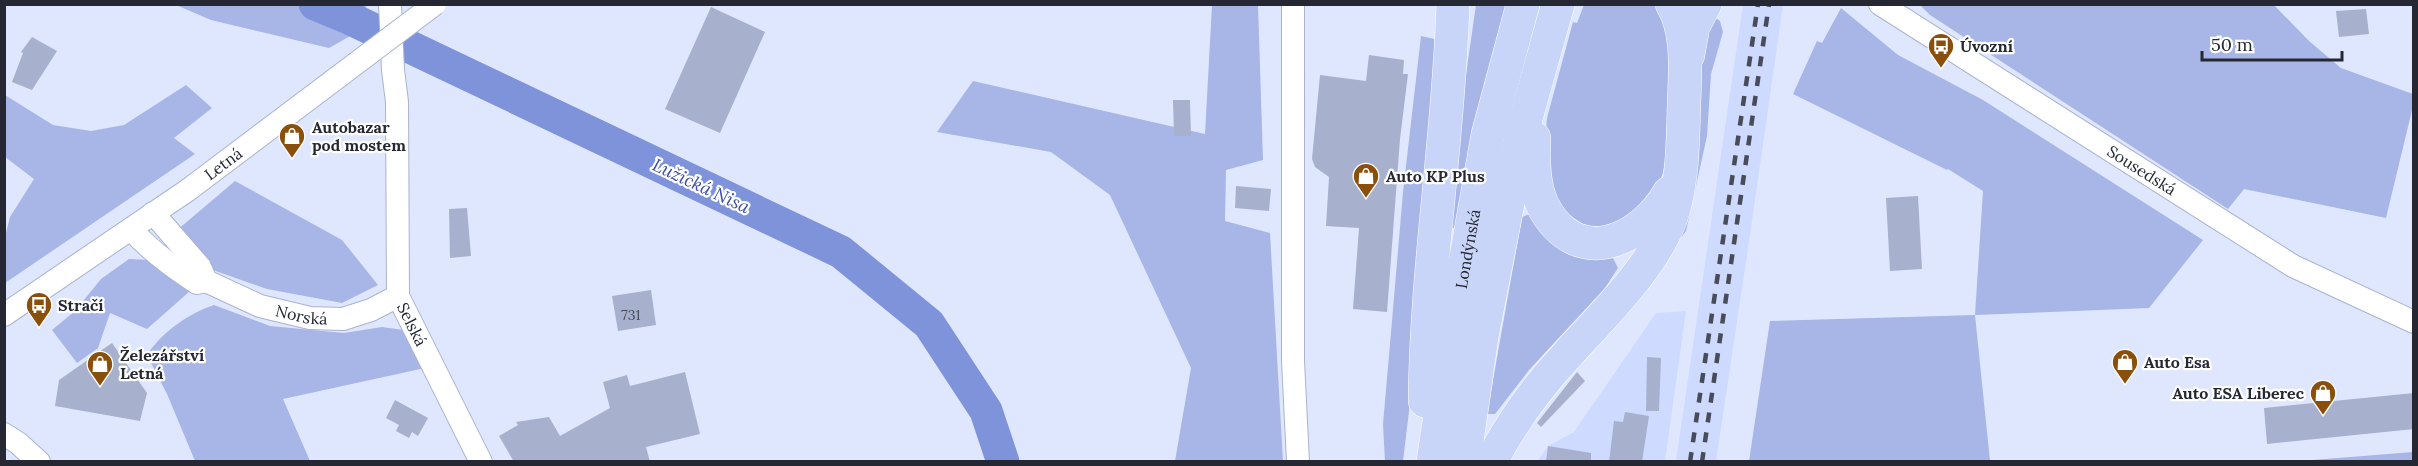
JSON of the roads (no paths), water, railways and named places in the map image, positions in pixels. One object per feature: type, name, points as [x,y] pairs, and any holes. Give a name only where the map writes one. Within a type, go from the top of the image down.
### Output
[{"type":"highway","points":[[1425,462],[1426,338],[1449,84],[1453,4]]},
{"type":"highway","points":[[1449,84],[1467,4]]},
{"type":"highway","name":"Londýnská","points":[[1433,462],[1452,336],[1488,134],[1523,4]]},
{"type":"highway","points":[[1491,462],[1506,433],[1536,392],[1567,355],[1611,309],[1638,274],[1660,239],[1674,208],[1683,128],[1685,68],[1681,24],[1672,4]]},
{"type":"highway","points":[[1685,68],[1693,27],[1705,4]]},
{"type":"highway","name":"Londýnská","points":[[1464,462],[1482,336],[1521,136],[1556,10]]},
{"type":"highway","points":[[1535,85],[1535,179],[1542,204],[1553,223],[1567,234],[1582,241],[1608,243],[1632,233],[1663,203],[1679,176]]},
{"type":"street","name":"Selská","points":[[390,4],[397,102],[398,296],[481,462]]},
{"type":"street","name":"Letná","points":[[4,315],[188,190],[435,4]]},
{"type":"street","points":[[1293,4],[1293,361],[1298,462]]},
{"type":"street","name":"Sousedská","points":[[1880,4],[2293,266],[2414,322]]},
{"type":"street","points":[[153,213],[200,267],[206,281]]},
{"type":"street","name":"Norská","points":[[132,230],[153,251],[197,283],[206,281],[260,306],[310,318],[343,319],[371,310],[398,296]]},
{"type":"street","points":[[4,434],[39,462]]},
{"type":"waterway","name":"Lužická Nisa","points":[[315,4],[349,18],[841,252],[929,324],[986,411],[1003,462]]},
{"type":"railway","points":[[1690,462],[1758,4]]},
{"type":"railway","points":[[1702,462],[1769,4]]},
{"type":"place","name":"Úvozní","points":[[1941,69]]},
{"type":"place","name":"Autobazar pod mostem","points":[[292,159]]},
{"type":"place","name":"Auto KP Plus","points":[[1366,199]]},
{"type":"place","name":"Stračí","points":[[39,328]]},
{"type":"place","name":"Auto Esa","points":[[2125,385]]},
{"type":"place","name":"Železářství Letná","points":[[100,387]]},
{"type":"place","name":"Auto ESA Liberec","points":[[2323,416]]}]
